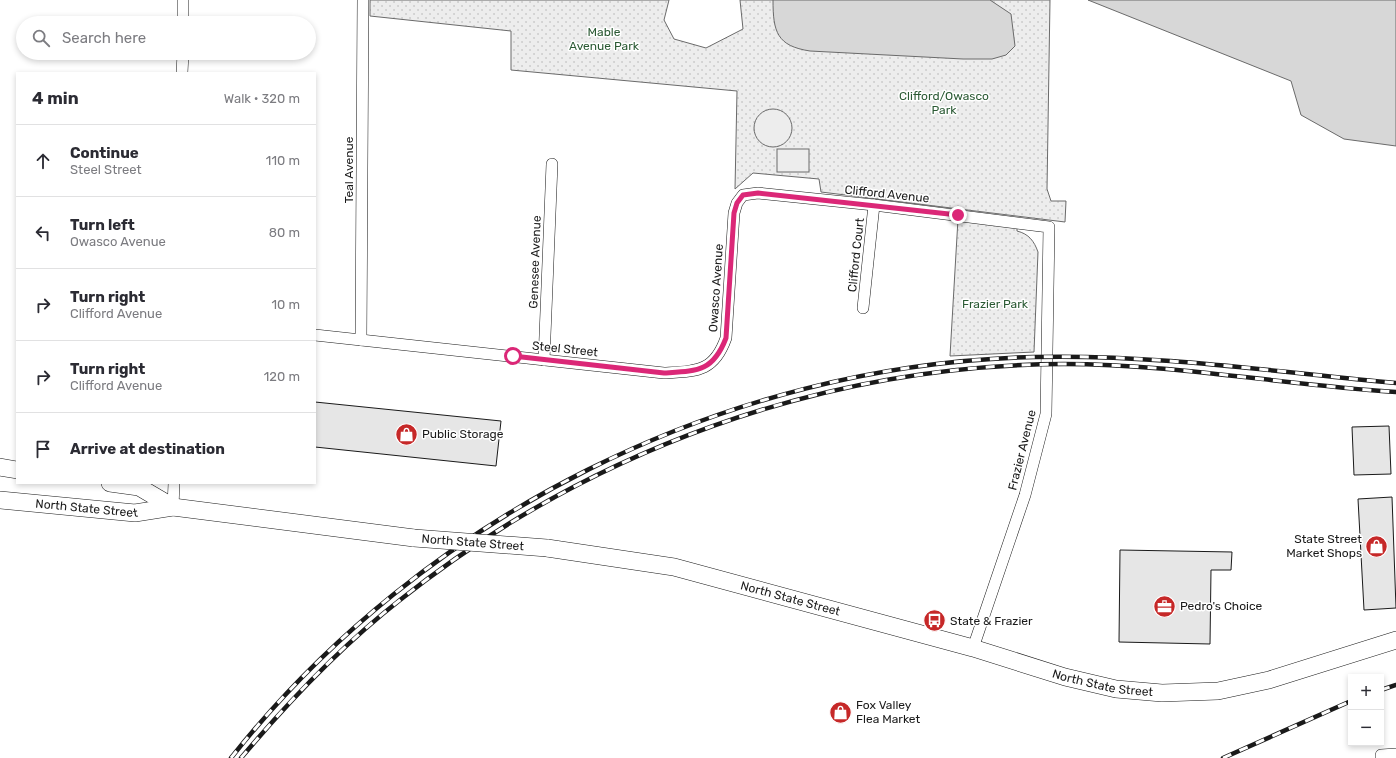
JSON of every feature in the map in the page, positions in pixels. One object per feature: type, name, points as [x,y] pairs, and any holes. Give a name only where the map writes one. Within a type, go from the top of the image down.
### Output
[{"type":"main road","points":[[0,467],[16,470]]},
{"type":"main road","name":"North State Street","points":[[117,484],[139,487],[173,507]]},
{"type":"main road","name":"North State Street","points":[[0,500],[135,513],[173,507],[414,538],[547,548],[674,567],[974,648],[1065,676],[1110,687],[1162,693],[1218,691],[1269,680],[1396,640]]},
{"type":"street","points":[[183,0],[183,16]]},
{"type":"street","name":"Teal Avenue","points":[[361,340],[363,0]]},
{"type":"street","points":[[182,72],[183,60]]},
{"type":"street","name":"Genesee Avenue","points":[[544,360],[552,164]]},
{"type":"street","name":"Clifford Avenue","points":[[734,213],[737,203],[743,195],[750,193],[874,205],[1049,227]]},
{"type":"street","name":"Clifford Court","points":[[863,308],[874,205]]},
{"type":"street","name":"Owasco Avenue","points":[[714,361],[721,352],[726,338],[734,213]]},
{"type":"street","name":"Frazier Avenue","points":[[974,648],[1024,495],[1046,414],[1049,227]]},
{"type":"street","name":"Steel Street","points":[[316,335],[664,373],[685,372],[702,369],[714,361]]},
{"type":"street","points":[[173,507],[174,484]]},
{"type":"street","points":[[1381,756],[1396,754]]},
{"type":"green space","name":"Clifford/Owasco Park","points":[[370,0],[669,0],[664,20],[674,39],[706,48],[743,29],[740,0],[1050,0],[1047,189],[1051,201],[1066,201],[1065,222],[821,192],[819,179],[753,173],[735,189],[737,91],[511,70],[511,31],[370,16]]},
{"type":"green space","points":[[769,109],[777,109],[787,114],[791,121],[791,135],[787,142],[777,147],[769,147],[759,142],[757,139],[754,132],[754,124],[759,114],[762,112]]},
{"type":"green space","points":[[777,149],[809,149],[809,172],[777,172]]},
{"type":"green space","name":"Frazier Park","points":[[958,219],[1017,226],[1017,231],[1028,236],[1035,244],[1038,252],[1034,352],[950,356]]},
{"type":"shaded area","points":[[773,0],[990,0],[1011,14],[1015,46],[1006,55],[992,59],[963,59],[810,51],[799,49],[790,45],[779,36],[774,21]]},
{"type":"shaded area","points":[[1088,0],[1396,0],[1396,146],[1344,139],[1301,115],[1291,81]]},
{"type":"building","name":"Public Storage","points":[[316,402],[501,421],[496,466],[316,447]]},
{"type":"building","points":[[1389,426],[1391,474],[1354,475],[1352,427]]},
{"type":"building","name":"State Street Market Shops","points":[[1392,497],[1396,608],[1364,610],[1358,499]]},
{"type":"building","name":"Pedro's Choice","points":[[1120,550],[1232,552],[1231,570],[1211,570],[1210,644],[1119,642]]},
{"type":"railway","points":[[231,758],[308,672],[394,594],[488,527],[589,469],[695,423],[805,389],[919,366],[1034,357],[1125,358],[1170,361],[1396,383]]},
{"type":"railway","points":[[241,758],[297,695],[336,655],[400,600],[473,547],[550,500],[630,460],[712,426],[798,400],[885,380],[974,368],[1064,364],[1147,367],[1313,385],[1396,392]]},
{"type":"railway","points":[[1384,689],[1396,685]]},
{"type":"railway","points":[[1223,758],[1348,702]]},
{"type":"place","name":"Public Storage","points":[[407,434]]},
{"type":"place","name":"State Street Market Shops","points":[[1377,546]]},
{"type":"place","name":"Pedro's Choice","points":[[1165,606]]},
{"type":"place","name":"State & Frazier","points":[[934,621]]},
{"type":"place","name":"Fox Valley Flea Market","points":[[841,712]]},
{"type":"route","points":[[513,356],[664,373],[685,372],[702,369],[714,361],[721,352],[726,338],[734,213],[737,203],[743,195],[758,193],[958,215]]},
{"type":"park label","name":"Mable Avenue Park","points":[[604,39]]}]
